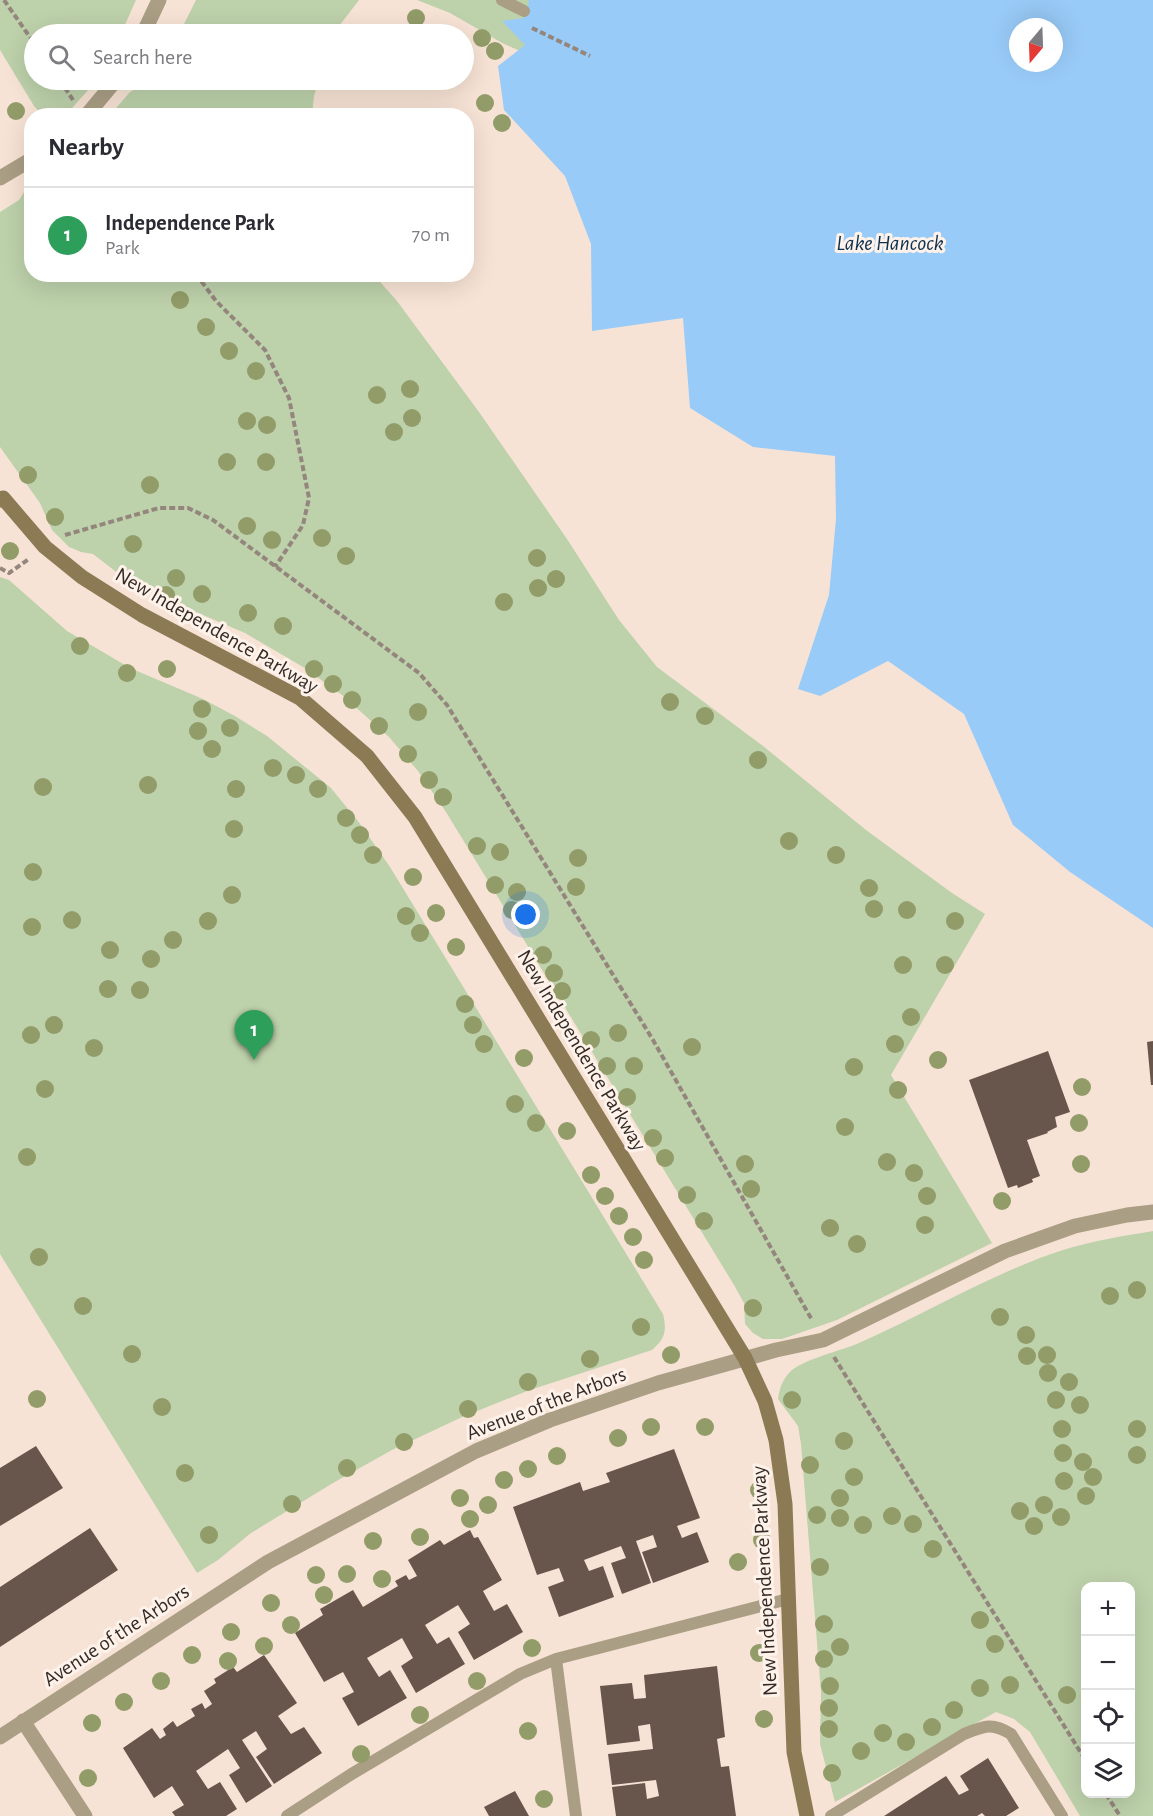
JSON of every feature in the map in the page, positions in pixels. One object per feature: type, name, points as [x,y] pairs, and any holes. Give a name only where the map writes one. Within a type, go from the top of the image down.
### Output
[{"type":"street","points":[[148,24],[159,0]]},
{"type":"street","points":[[93,108],[108,90]]},
{"type":"street","points":[[0,178],[24,164]]},
{"type":"street","name":"New Independence Parkway","points":[[1,497],[45,547],[82,577],[142,615],[300,698],[367,756],[415,817],[745,1358],[765,1401],[776,1440],[784,1504],[794,1752],[807,1816]]},
{"type":"street","name":"Avenue of the Arbors","points":[[0,1737],[268,1562],[476,1451],[550,1420],[648,1386],[745,1358],[823,1340],[1005,1251],[1075,1226],[1153,1212]]},
{"type":"street","points":[[23,1721],[85,1816]]},
{"type":"lane","points":[[502,0],[524,11]]},
{"type":"lane","points":[[287,1816],[520,1674],[556,1659],[788,1599]]},
{"type":"lane","points":[[556,1659],[576,1816]]},
{"type":"lane","points":[[831,1816],[964,1734],[986,1726],[999,1726],[1011,1734],[1062,1816]]},
{"type":"path","points":[[4,0],[24,29]]},
{"type":"path","points":[[202,282],[216,301],[266,350],[289,398],[309,498],[303,525],[275,567]]},
{"type":"path","points":[[0,568],[9,573],[60,537],[87,528],[159,508],[188,508],[213,520],[419,674],[447,705],[653,1040],[823,1340],[1081,1753]]},
{"type":"path","points":[[1109,1798],[1120,1816]]},
{"type":"green space","points":[[0,0],[136,0],[125,24],[24,24],[24,90],[0,50]]},
{"type":"green space","points":[[196,0],[359,0],[341,24],[184,24]]},
{"type":"green space","points":[[417,0],[572,0],[539,59],[504,44],[474,27],[474,24],[469,24],[450,13]]},
{"type":"green space","points":[[24,90],[88,90],[72,108],[36,108]]},
{"type":"green space","points":[[134,90],[316,90],[313,108],[116,108]]},
{"type":"green space","points":[[24,192],[24,282],[380,282],[397,301],[479,412],[567,539],[619,620],[657,667],[763,746],[866,830],[952,893],[985,914],[891,1075],[992,1243],[837,1320],[782,1339],[763,1339],[753,1333],[745,1324],[744,1303],[734,1285],[446,812],[418,771],[389,737],[342,695],[303,667],[245,633],[149,592],[124,578],[93,554],[69,547],[52,530],[40,503],[0,447],[0,212],[19,200]]},
{"type":"green space","points":[[0,577],[9,580],[67,631],[130,668],[203,699],[235,716],[267,736],[331,788],[361,825],[390,867],[663,1314],[665,1330],[660,1342],[652,1350],[527,1391],[460,1418],[392,1450],[251,1533],[218,1560],[197,1573],[0,1254]]},
{"type":"green space","points":[[1153,1231],[1153,1816],[1080,1816],[1030,1732],[1014,1719],[996,1712],[835,1802],[820,1744],[821,1692],[801,1444],[798,1426],[778,1399],[783,1381],[791,1371],[813,1359],[859,1343],[1011,1270],[1063,1250]]},
{"type":"water","name":"Lake Hancock","points":[[528,0],[1153,0],[1153,928],[1070,872],[1013,825],[964,714],[888,661],[820,696],[798,689],[829,595],[836,519],[835,456],[753,447],[690,408],[683,318],[592,331],[591,244],[565,176],[504,110],[498,66],[525,45],[502,21],[524,18],[524,11],[529,3]]},
{"type":"building","points":[[1153,1041],[1153,1085],[1151,1085],[1147,1042]]},
{"type":"building","points":[[1048,1051],[1070,1112],[1055,1117],[1057,1127],[1048,1133],[1027,1140],[1040,1176],[1032,1179],[1033,1182],[1018,1188],[1017,1185],[1008,1188],[969,1080]]},
{"type":"building","points":[[36,1446],[63,1488],[0,1526],[0,1468]]},
{"type":"building","points":[[674,1449],[700,1518],[677,1526],[682,1538],[697,1532],[709,1562],[653,1583],[642,1552],[657,1547],[653,1535],[636,1541],[651,1583],[622,1594],[611,1563],[626,1558],[621,1546],[584,1560],[589,1571],[603,1566],[614,1597],[559,1617],[548,1587],[564,1581],[559,1568],[537,1575],[513,1507],[580,1482],[583,1491],[610,1482],[606,1473]]},
{"type":"building","points":[[90,1528],[118,1570],[0,1647],[0,1587]]},
{"type":"building","points":[[470,1530],[474,1538],[478,1537],[502,1580],[483,1591],[494,1611],[507,1604],[523,1632],[474,1660],[458,1632],[470,1624],[458,1605],[425,1625],[437,1644],[449,1637],[465,1664],[416,1693],[401,1666],[413,1658],[402,1638],[367,1658],[379,1677],[390,1670],[407,1698],[358,1726],[342,1698],[354,1692],[343,1672],[324,1682],[295,1633],[323,1615],[320,1609],[353,1590],[363,1607],[398,1586],[395,1581],[406,1575],[409,1580],[417,1576],[408,1560],[440,1540],[444,1545]]},
{"type":"building","points":[[264,1655],[297,1703],[278,1716],[291,1734],[304,1727],[322,1753],[274,1784],[256,1757],[267,1749],[256,1731],[242,1740],[272,1786],[246,1803],[229,1775],[240,1768],[228,1749],[196,1771],[208,1789],[220,1782],[237,1809],[226,1816],[175,1816],[172,1812],[184,1805],[172,1786],[154,1798],[123,1748],[152,1728],[160,1739],[166,1735],[163,1729],[173,1721],[177,1727],[195,1716],[191,1709],[202,1703],[205,1709],[212,1704],[204,1691],[216,1683],[214,1679],[233,1667],[237,1672]]},
{"type":"building","points":[[717,1666],[725,1737],[717,1739],[721,1767],[729,1766],[736,1816],[616,1816],[612,1787],[645,1783],[647,1799],[659,1796],[656,1780],[612,1785],[608,1754],[653,1749],[650,1724],[638,1726],[640,1741],[607,1745],[600,1686],[632,1683],[634,1699],[646,1698],[644,1675]]},
{"type":"building","points":[[988,1758],[1019,1808],[1006,1816],[985,1816],[982,1813],[977,1816],[884,1816],[946,1776],[959,1795],[969,1790],[960,1776]]},
{"type":"building","points":[[515,1791],[529,1816],[489,1816],[484,1807]]},
{"type":"place","name":"Independence Park","points":[[254,1060]]}]
